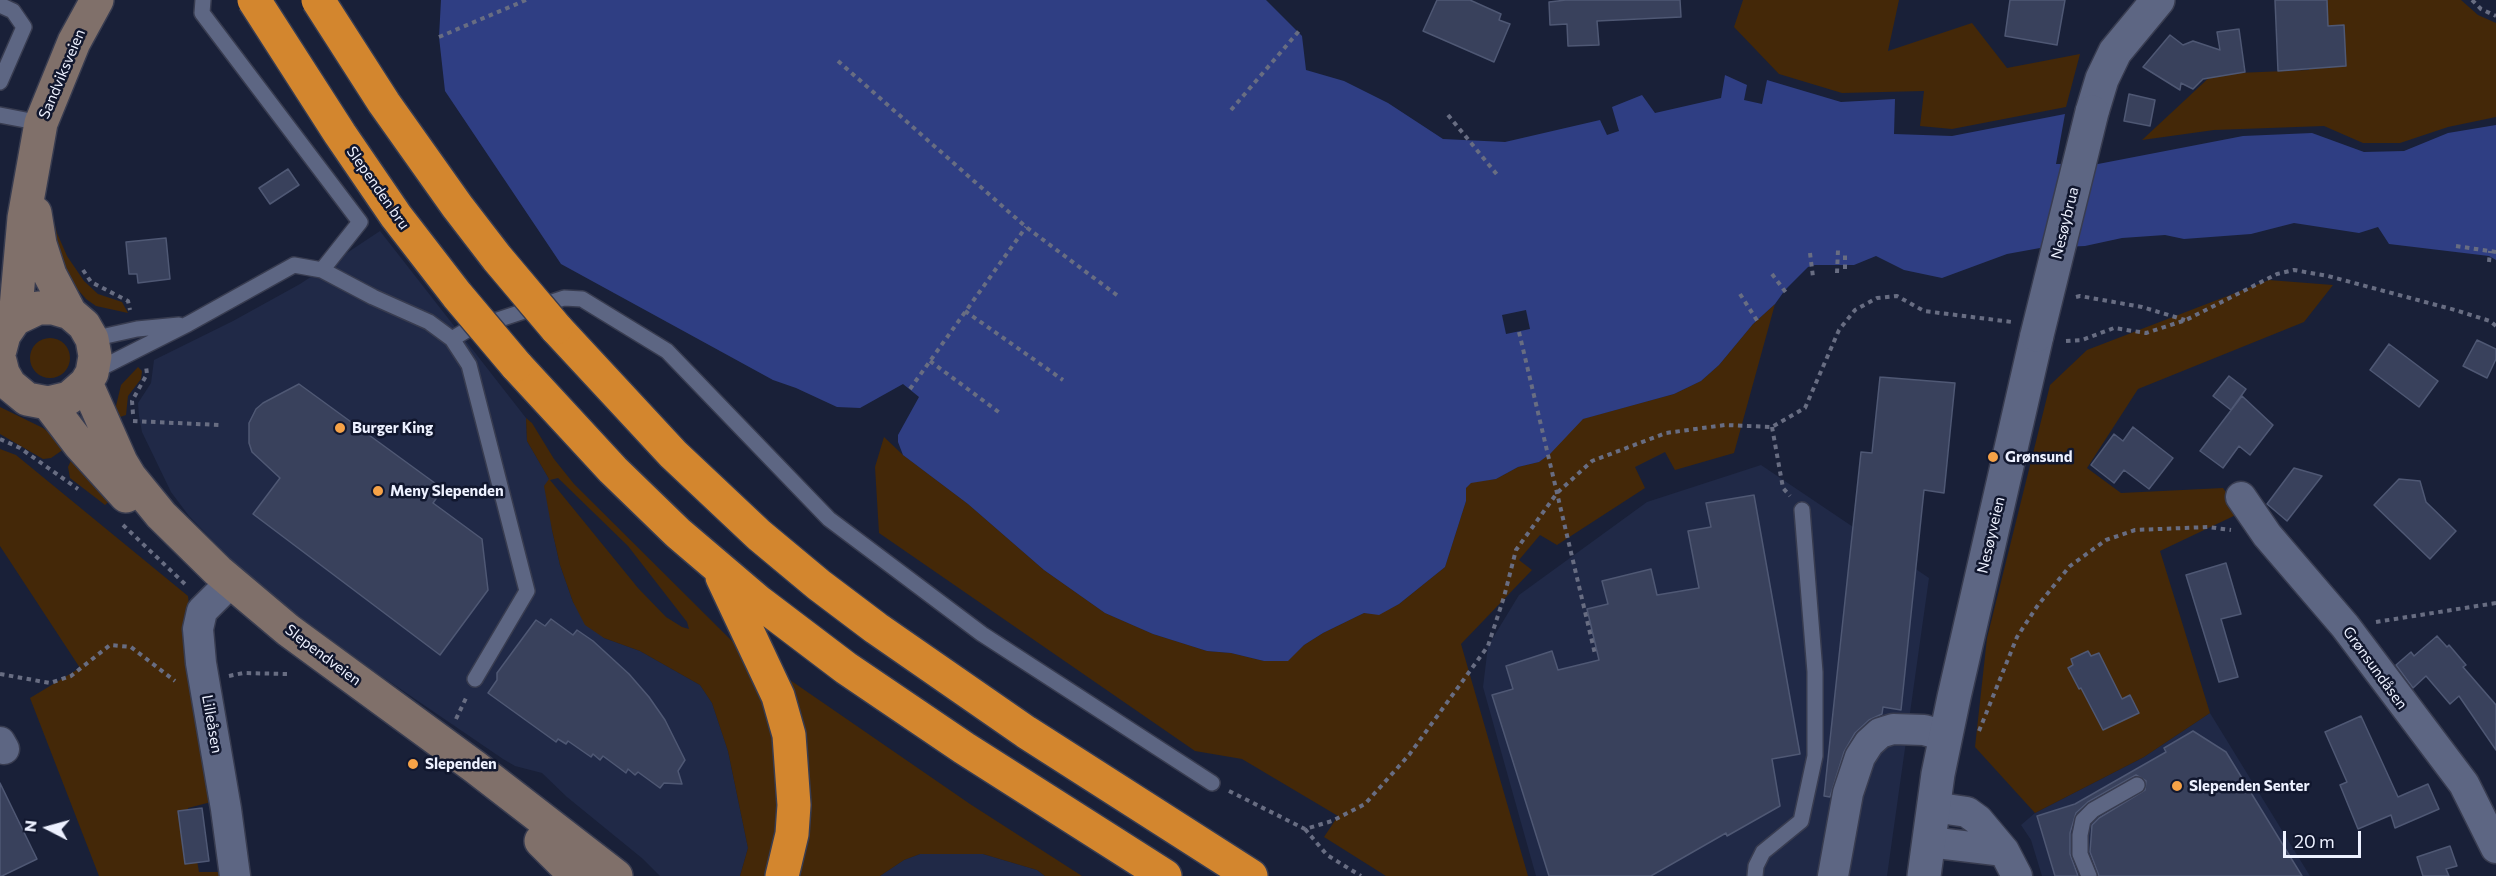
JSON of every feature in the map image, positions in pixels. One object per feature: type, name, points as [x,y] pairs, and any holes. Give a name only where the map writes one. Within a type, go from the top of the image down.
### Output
[{"type":"highway","name":"Slependen bru","points":[[254,0],[334,125],[396,216],[457,295],[516,365],[613,470],[678,533],[717,567],[856,675],[964,748],[1165,876]]},
{"type":"highway","points":[[318,0],[384,103],[497,258],[556,328],[673,454],[759,535],[819,585],[886,635],[1026,732],[1251,876]]},
{"type":"highway","points":[[717,567],[778,696],[789,735],[794,805],[792,834],[782,876]]},
{"type":"main road","name":"Sandviksveien","points":[[4,340],[41,123],[74,42],[97,0]]},
{"type":"main road","name":"Sandviksveien","points":[[31,186],[39,244],[50,275],[70,313]]},
{"type":"main road","points":[[38,308],[53,308],[70,313],[84,325],[92,339],[95,356],[89,378],[69,398],[25,398],[9,385],[3,373],[4,340],[38,308]]},
{"type":"main road","name":"Slependveien","points":[[89,378],[121,462],[130,477],[226,588],[475,767],[616,876]]},
{"type":"main road","name":"Slependveien","points":[[25,398],[80,445],[117,487],[298,654],[459,771],[527,827],[576,876]]},
{"type":"street","name":"Nesøybrua","points":[[2029,334],[2102,79],[2115,52],[2155,2]]},
{"type":"street","name":"Nesøyveien","points":[[1928,865],[1933,807],[1962,736],[2029,334]]},
{"type":"street","name":"Grønsundåsen","points":[[2241,497],[2267,535],[2345,626],[2464,784],[2496,848]]},
{"type":"street","name":"Lilleåsen","points":[[226,588],[202,611],[198,629],[235,876]]},
{"type":"street","points":[[1833,876],[1848,793],[1860,757],[1869,743],[1880,733],[1893,729],[1924,730],[1962,736]]},
{"type":"street","points":[[1933,807],[1966,812],[1978,820],[2010,863]]},
{"type":"street","points":[[1928,865],[2010,863]]},
{"type":"lane","points":[[203,0],[202,13],[360,222],[322,270]]},
{"type":"lane","points":[[0,5],[13,11],[24,27],[0,82]]},
{"type":"lane","points":[[0,115],[41,123]]},
{"type":"lane","points":[[89,378],[294,265],[322,270],[373,297],[429,322],[452,339],[469,365],[527,591],[475,679]]},
{"type":"lane","points":[[452,339],[467,330],[564,298],[582,299],[667,351],[829,519],[982,634],[1212,783]]},
{"type":"lane","points":[[92,339],[137,329],[188,324]]},
{"type":"lane","points":[[1755,876],[1756,866],[1763,852],[1801,821],[1815,756],[1815,672],[1802,510]]},
{"type":"lane","points":[[2089,876],[2080,854],[2083,820],[2093,810],[2137,786]]},
{"type":"path","points":[[439,37],[526,0]]},
{"type":"path","points":[[2472,0],[2481,9],[2496,16]]},
{"type":"path","points":[[1231,110],[1299,31]]},
{"type":"path","points":[[838,61],[1026,226],[1118,296]]},
{"type":"path","points":[[1448,115],[1499,177]]},
{"type":"path","points":[[910,389],[1026,226]]},
{"type":"path","points":[[2456,246],[2496,252]]},
{"type":"path","points":[[1837,273],[1838,250]]},
{"type":"path","points":[[2489,262],[2490,251]]},
{"type":"path","points":[[1810,254],[1813,277]]},
{"type":"path","points":[[1845,255],[1845,269]]},
{"type":"path","points":[[80,266],[91,282],[128,301],[137,329]]},
{"type":"path","points":[[1305,829],[1332,821],[1365,804],[1409,755],[1488,646],[1516,550],[1557,493],[1592,461],[1665,433],[1725,425],[1772,426],[1805,408],[1839,330],[1855,310],[1877,298],[1897,296],[1923,311],[2029,334],[2082,340],[2114,328],[2146,333],[2186,320],[2277,274],[2294,270],[2328,276],[2455,310],[2490,321],[2496,326]]},
{"type":"path","points":[[1772,274],[1787,294]]},
{"type":"path","points":[[1740,294],[1758,322]]},
{"type":"path","points":[[2069,299],[2080,296],[2142,307],[2186,320]]},
{"type":"path","points":[[965,311],[1063,380]]},
{"type":"path","points":[[1519,332],[1594,654]]},
{"type":"path","points":[[140,348],[147,374],[132,401],[134,421],[219,424]]},
{"type":"path","points":[[930,361],[1000,413]]},
{"type":"path","points":[[1772,426],[1783,488],[1802,510]]},
{"type":"path","points":[[0,440],[20,448],[80,490]]},
{"type":"path","points":[[122,524],[188,587]]},
{"type":"path","points":[[1962,736],[2017,637],[2038,605],[2070,566],[2106,540],[2135,530],[2208,527],[2267,535]]},
{"type":"path","points":[[2345,626],[2496,603]]},
{"type":"path","points":[[0,674],[50,683],[71,676],[110,645],[131,647],[207,695],[243,673],[287,674]]},
{"type":"path","points":[[452,728],[475,679]]},
{"type":"path","points":[[1212,783],[1305,829],[1327,855],[1361,876]]},
{"type":"shaded area","points":[[1743,0],[1899,0],[1888,51],[1972,23],[2007,68],[2080,54],[2066,107],[1952,129],[1920,126],[1924,91],[1842,93],[1779,74],[1734,27]]},
{"type":"shaded area","points":[[2308,0],[2461,0],[2478,15],[2496,23],[2496,117],[2448,127],[2400,143],[2363,143],[2324,126],[2214,130],[2142,140],[2213,74],[2309,70]]},
{"type":"shaded area","points":[[50,205],[57,233],[67,256],[84,281],[98,294],[122,302],[128,313],[96,306],[86,299],[73,284],[58,257],[47,206]]},
{"type":"shaded area","points":[[380,231],[526,418],[527,441],[549,479],[552,530],[560,565],[573,602],[604,638],[640,651],[700,685],[712,703],[728,751],[748,848],[740,876],[660,876],[542,773],[515,766],[503,759],[371,669],[288,608],[240,569],[189,516],[171,492],[142,432],[139,416],[138,403],[151,383],[154,360],[233,321],[300,284]]},
{"type":"shaded area","points":[[2269,280],[2333,285],[2304,322],[2138,389],[2087,468],[2121,493],[2223,488],[2240,513],[2160,551],[2210,713],[2144,757],[2035,813],[1975,747],[1987,638],[2050,385],[2087,350]]},
{"type":"shaded area","points":[[1775,304],[1734,453],[1675,470],[1665,452],[1635,467],[1645,488],[1557,545],[1540,535],[1519,560],[1532,570],[1461,644],[1528,876],[1386,876],[1324,837],[1338,816],[1242,759],[1195,751],[879,533],[875,467],[884,437],[903,455],[968,504],[1044,570],[1105,613],[1153,634],[1207,651],[1231,653],[1264,661],[1287,661],[1304,645],[1323,633],[1364,613],[1379,614],[1399,604],[1445,567],[1466,501],[1466,488],[1471,482],[1496,479],[1518,467],[1539,462],[1582,419],[1674,394],[1701,381],[1719,365],[1753,324]]},
{"type":"shaded area","points":[[50,338],[58,339],[64,344],[69,350],[69,366],[64,372],[58,377],[50,378],[42,377],[36,372],[31,366],[30,358],[31,350],[36,344],[42,339]]},
{"type":"shaded area","points":[[138,367],[142,371],[141,379],[128,396],[126,415],[117,418],[116,406],[121,385]]},
{"type":"shaded area","points":[[0,407],[43,428],[67,447],[51,458],[43,459],[0,434]]},
{"type":"shaded area","points":[[526,418],[532,423],[554,459],[574,484],[736,645],[754,671],[774,731],[780,819],[767,876],[740,876],[748,848],[728,751],[712,703],[700,685],[640,651],[604,638],[585,625],[573,602],[560,565],[544,486],[549,479],[527,441]],"holes":[[[558,478],[628,546],[687,622],[689,629],[666,617],[638,588],[550,480]]]},
{"type":"shaded area","points":[[0,449],[16,455],[188,596],[211,802],[188,808],[199,872],[223,872],[223,876],[99,876],[30,698],[80,668],[0,546]]},
{"type":"shaded area","points":[[72,458],[114,497],[105,505],[70,478],[68,467]]},
{"type":"shaded area","points":[[1761,465],[1929,578],[1887,876],[1536,876],[1483,687],[1488,646],[1519,595],[1647,502]]},
{"type":"shaded area","points":[[790,680],[970,804],[1082,876],[1045,876],[1037,870],[983,854],[920,854],[904,860],[880,876],[798,876],[807,835],[810,791],[804,738],[785,685]]},
{"type":"shaded area","name":"Slependen Senter","points":[[2210,713],[2310,876],[2042,876],[2031,840],[2021,825],[2035,813],[2144,757]]},
{"type":"shaded area","points":[[920,854],[983,854],[1037,870],[1045,876],[880,876],[904,860]]},
{"type":"water","points":[[441,0],[1266,0],[1302,36],[1306,70],[1344,81],[1388,103],[1443,139],[1505,142],[1600,120],[1607,135],[1619,131],[1612,107],[1642,95],[1655,113],[1721,98],[1725,75],[1747,85],[1744,100],[1762,104],[1767,80],[1841,102],[1895,99],[1894,134],[1952,136],[2065,114],[2056,164],[2098,164],[2243,136],[2312,133],[2364,152],[2404,151],[2448,133],[2496,125],[2496,260],[2489,256],[2389,244],[2378,227],[2359,233],[2294,223],[2251,234],[2184,239],[2165,235],[2122,238],[2085,246],[2040,248],[2007,254],[1942,278],[1904,270],[1876,256],[1854,265],[1808,267],[1785,290],[1775,304],[1753,324],[1719,365],[1701,381],[1674,394],[1583,419],[1550,454],[1539,462],[1518,467],[1496,479],[1471,483],[1466,488],[1466,501],[1445,567],[1399,604],[1379,615],[1364,613],[1323,633],[1304,645],[1288,661],[1264,661],[1231,653],[1207,651],[1153,634],[1105,613],[1044,570],[968,504],[903,455],[898,435],[919,397],[903,384],[860,408],[837,407],[773,380],[561,264],[445,91],[439,37]]},
{"type":"pier","points":[[1526,310],[1530,329],[1506,334],[1502,315]]},
{"type":"building","points":[[1437,0],[1470,0],[1501,14],[1499,20],[1510,24],[1494,62],[1423,31]]},
{"type":"building","points":[[1680,0],[1681,17],[1597,21],[1599,45],[1568,46],[1567,24],[1550,25],[1549,2]]},
{"type":"building","points":[[2010,0],[2065,0],[2057,45],[2005,36]]},
{"type":"building","points":[[2275,0],[2327,0],[2328,26],[2344,25],[2346,66],[2278,71]]},
{"type":"building","points":[[2239,29],[2245,72],[2203,79],[2193,89],[2181,83],[2180,90],[2143,67],[2170,35],[2183,45],[2193,41],[2220,50],[2217,32]]},
{"type":"building","points":[[2129,94],[2155,100],[2150,126],[2124,121]]},
{"type":"building","points":[[288,169],[299,185],[270,204],[259,188]]},
{"type":"building","points":[[166,238],[170,279],[138,283],[137,274],[129,274],[126,242]]},
{"type":"building","points":[[2477,340],[2496,349],[2496,359],[2487,378],[2463,366]]},
{"type":"building","points":[[2389,344],[2438,381],[2419,407],[2370,370]]},
{"type":"building","points":[[2229,376],[2246,389],[2231,410],[2213,396]]},
{"type":"building","points":[[1880,377],[1955,383],[1944,493],[1924,490],[1901,710],[1883,707],[1882,714],[1869,720],[1855,733],[1844,752],[1830,797],[1824,796],[1861,452],[1872,453]]},
{"type":"building","points":[[299,384],[443,489],[433,503],[482,539],[488,590],[440,655],[253,514],[280,478],[252,452],[249,443],[249,423],[256,409],[263,403]]},
{"type":"building","points":[[2242,396],[2273,425],[2250,455],[2239,446],[2223,468],[2200,451]]},
{"type":"building","points":[[2133,427],[2173,458],[2149,489],[2124,470],[2114,483],[2091,465],[2114,434],[2123,441]]},
{"type":"building","points":[[2294,468],[2322,476],[2287,521],[2267,504]]},
{"type":"building","points":[[2399,479],[2420,481],[2426,502],[2456,531],[2430,559],[2374,505]]},
{"type":"building","points":[[1754,495],[1800,754],[1772,759],[1780,806],[1727,836],[1726,833],[1651,876],[1549,876],[1492,695],[1513,689],[1506,666],[1552,651],[1558,670],[1599,660],[1587,609],[1608,604],[1602,581],[1651,569],[1657,595],[1699,588],[1688,531],[1711,527],[1706,503]]},
{"type":"building","points":[[2226,563],[2241,614],[2221,619],[2238,677],[2219,682],[2186,575]]},
{"type":"building","points":[[551,619],[573,635],[577,630],[593,641],[629,674],[649,697],[665,720],[685,760],[678,771],[682,784],[664,783],[660,788],[638,772],[635,775],[628,769],[626,773],[603,756],[600,760],[593,754],[591,757],[568,741],[566,744],[558,739],[556,742],[488,693],[497,680],[497,673],[536,620],[545,626]]},
{"type":"building","points":[[2437,636],[2447,647],[2449,645],[2466,665],[2463,667],[2496,705],[2496,750],[2459,696],[2450,704],[2426,676],[2413,688],[2396,665],[2411,652],[2414,656]]},
{"type":"building","points":[[2088,651],[2091,656],[2099,653],[2122,699],[2130,695],[2139,713],[2103,730],[2068,668],[2073,665],[2071,659]]},
{"type":"building","points":[[2361,716],[2398,797],[2428,784],[2439,809],[2395,828],[2391,815],[2358,829],[2340,785],[2347,782],[2325,732]]},
{"type":"building","name":"Slependen Senter","points":[[2193,731],[2226,752],[2302,876],[2099,876],[2090,852],[2092,825],[2099,818],[2145,790],[2146,781],[2136,775],[2088,802],[2076,813],[2070,833],[2070,854],[2078,876],[2055,876],[2037,816],[2075,804],[2166,752],[2164,748]]},
{"type":"building","points":[[0,783],[37,859],[2,876],[0,876]]},
{"type":"building","points":[[202,808],[209,861],[185,864],[178,811]]},
{"type":"building","points":[[2450,846],[2457,866],[2446,869],[2449,876],[2423,876],[2417,857]]},
{"type":"place","name":"Burger King","points":[[340,428]]},
{"type":"place","name":"Grønsund","points":[[1993,457]]},
{"type":"place","name":"Meny Slependen","points":[[378,491]]},
{"type":"place","name":"Slependen","points":[[413,764]]},
{"type":"place","name":"Slependen Senter","points":[[2177,786]]}]
